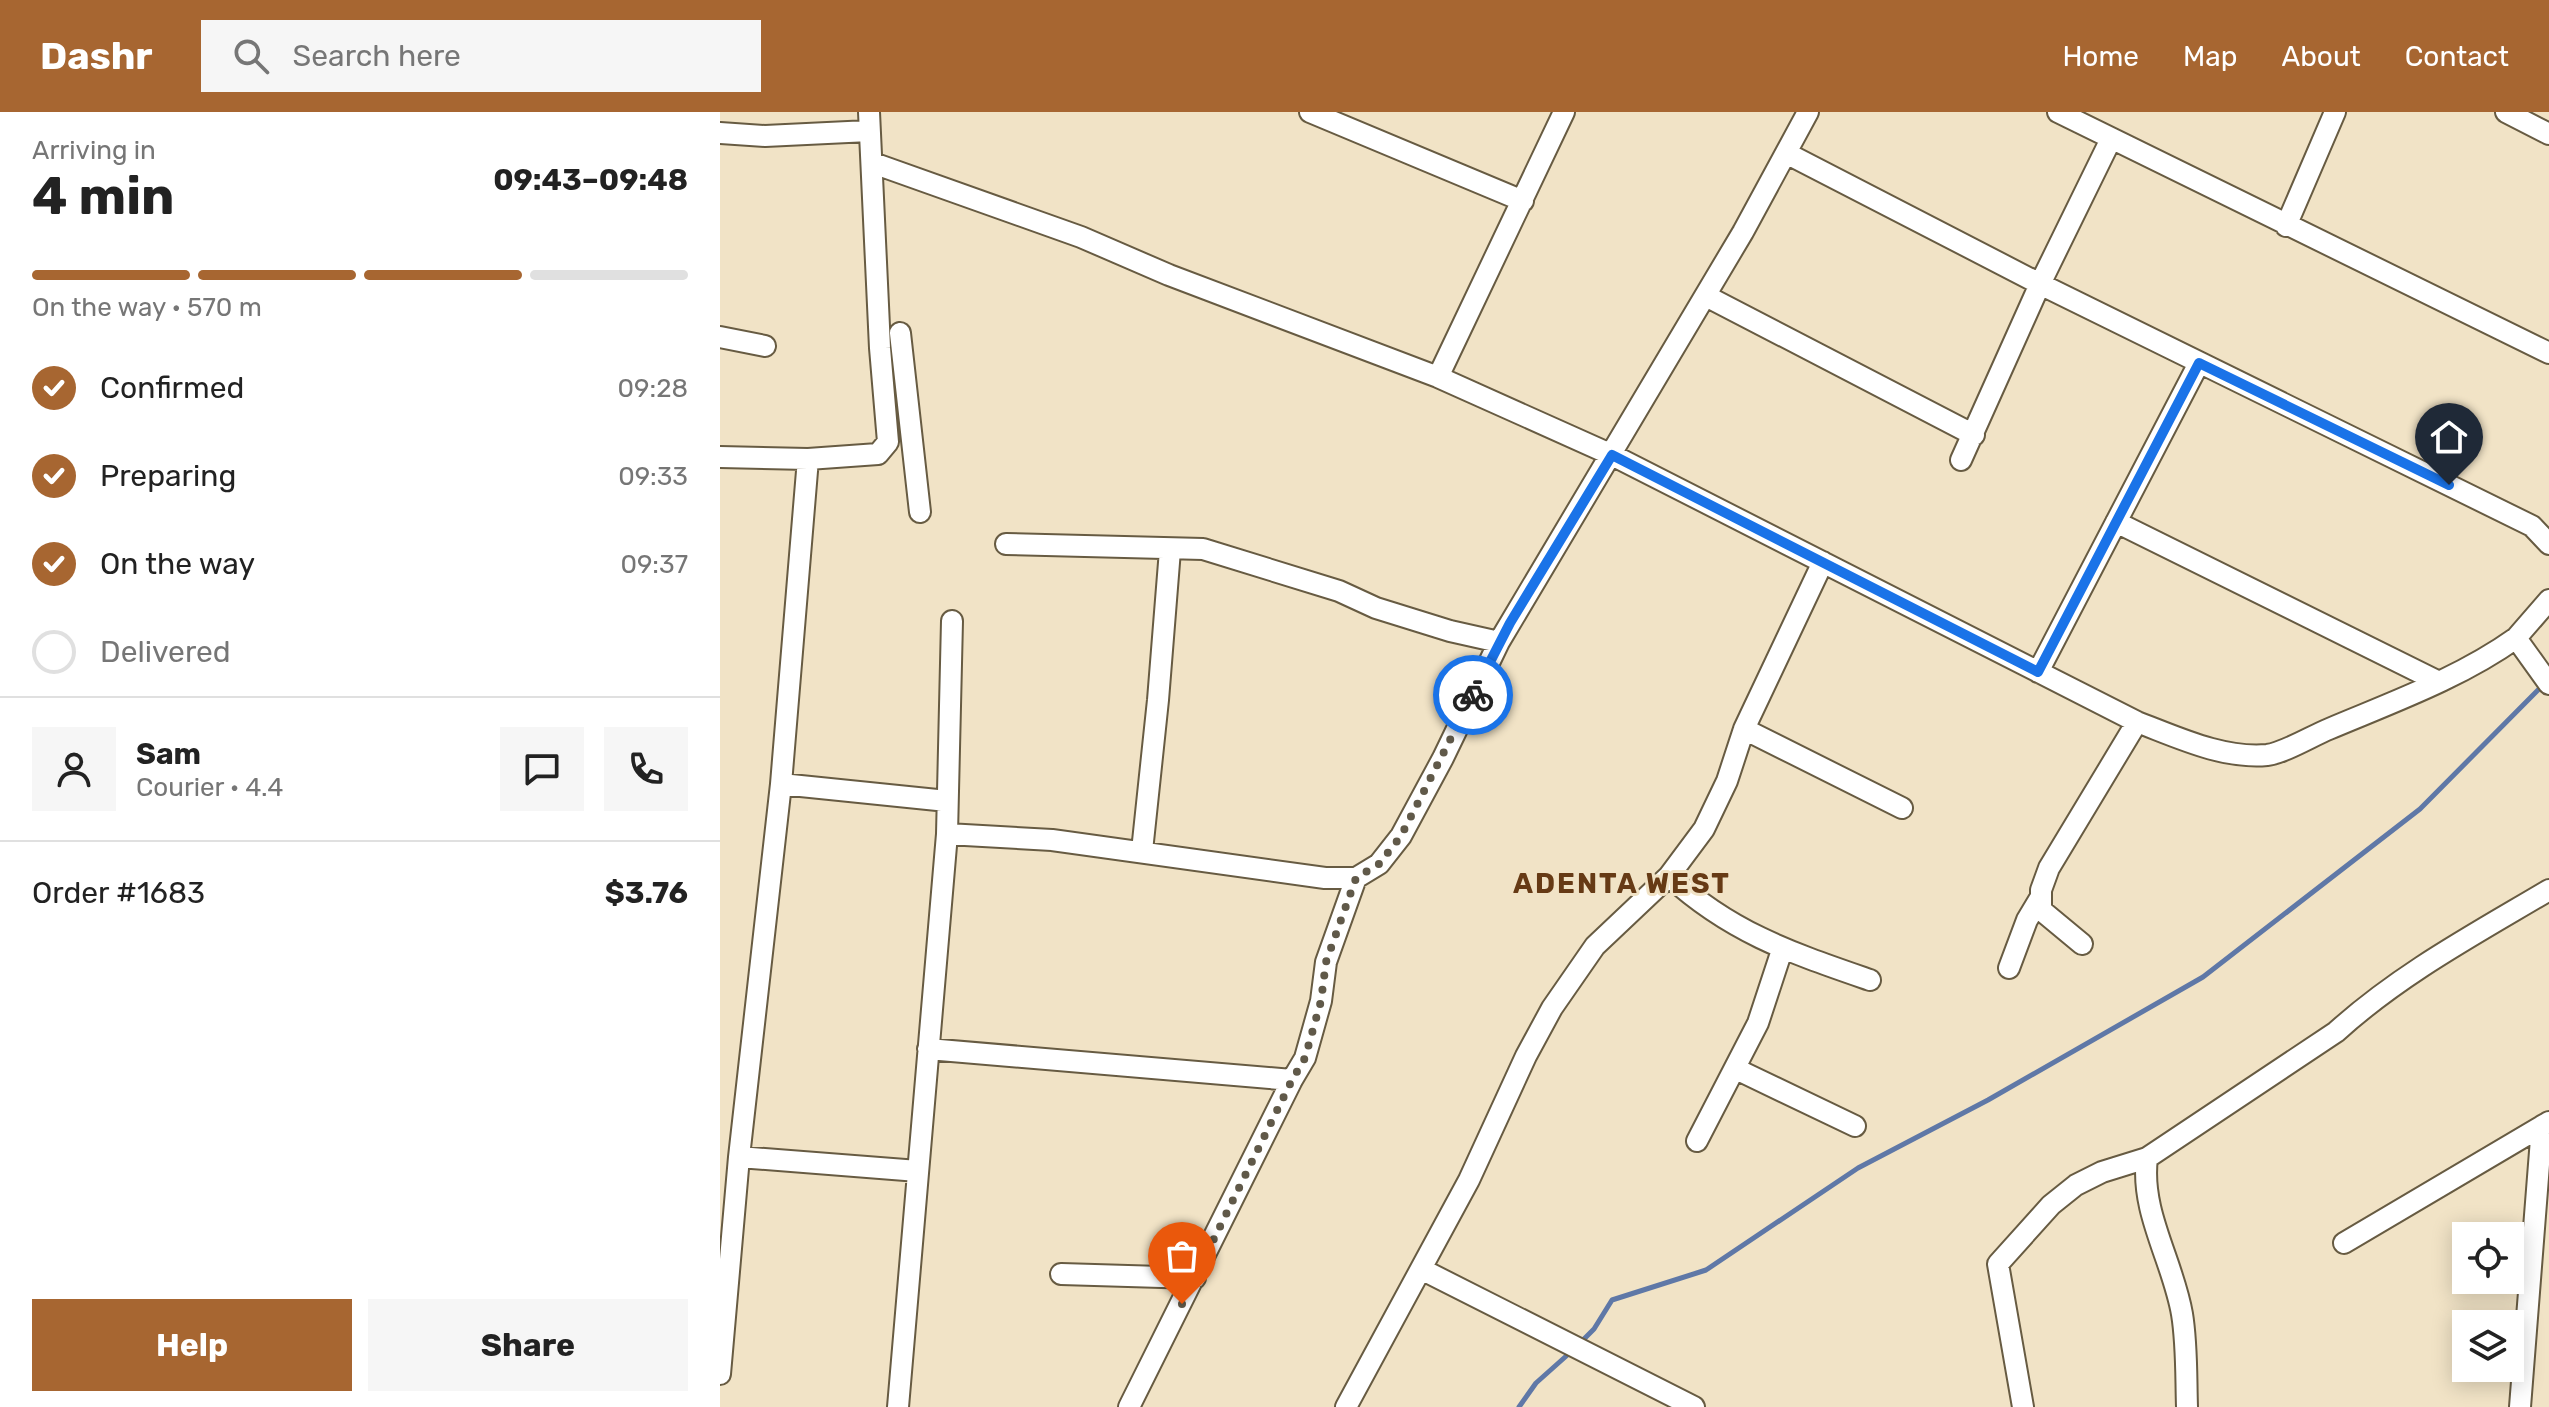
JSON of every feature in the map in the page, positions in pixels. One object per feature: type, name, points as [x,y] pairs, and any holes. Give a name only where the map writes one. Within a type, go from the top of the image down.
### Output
[{"type":"street","points":[[1310,112],[1523,201]]},
{"type":"street","points":[[1438,377],[1564,112]]},
{"type":"street","points":[[947,834],[1052,840],[1325,878],[1356,878],[1379,864],[1401,836],[1499,642],[1706,296],[1808,112]]},
{"type":"street","points":[[2058,112],[2549,353]]},
{"type":"street","points":[[2286,226],[2335,112]]},
{"type":"street","points":[[2506,112],[2549,134]]},
{"type":"street","points":[[720,133],[765,136],[869,121],[888,442],[878,454],[808,459],[720,457]]},
{"type":"street","points":[[1961,460],[2040,284],[2111,139]]},
{"type":"street","points":[[1786,153],[2040,284],[2532,526],[2549,544]]},
{"type":"street","points":[[873,163],[1081,237],[1169,275],[1438,377],[1612,455],[2137,722],[2232,754],[2269,755],[2439,682],[2479,662],[2516,638],[2549,600]]},
{"type":"street","points":[[1706,296],[1974,435]]},
{"type":"street","points":[[900,333],[920,512]]},
{"type":"street","points":[[720,337],[765,346]]},
{"type":"street","points":[[2038,672],[2199,363]]},
{"type":"street","points":[[883,383],[906,383]]},
{"type":"street","points":[[888,442],[912,443]]},
{"type":"street","points":[[720,1374],[739,1157],[781,784],[808,459]]},
{"type":"street","points":[[2116,522],[2439,682]]},
{"type":"street","points":[[1006,544],[1203,549],[1339,591],[1376,608],[1450,631],[1499,642]]},
{"type":"street","points":[[1142,851],[1170,550]]},
{"type":"street","points":[[1346,1407],[1469,1180],[1526,1056],[1552,1008],[1595,946],[1669,876],[1704,829],[1727,781],[1744,729],[1823,562]]},
{"type":"street","points":[[898,1407],[947,834],[952,621]]},
{"type":"street","points":[[2516,638],[2549,684]]},
{"type":"street","points":[[2009,968],[2027,920],[2039,900],[2049,868],[2137,722]]},
{"type":"street","points":[[1744,729],[1902,808]]},
{"type":"street","points":[[781,784],[947,801]]},
{"type":"street","points":[[1669,876],[1699,904],[1782,950],[1870,980]]},
{"type":"street","points":[[1129,1407],[1305,1058],[1321,1001],[1326,962],[1356,878]]},
{"type":"street","points":[[2023,1407],[1998,1264],[2051,1205],[2076,1185],[2102,1172],[2147,1158],[2336,1032],[2363,1008],[2428,961],[2549,890]]},
{"type":"street","points":[[2039,900],[2041,910],[2082,944]]},
{"type":"street","points":[[1697,1141],[1762,1013],[1782,950]]},
{"type":"street","points":[[928,1049],[1292,1080]]},
{"type":"street","points":[[1736,1069],[1855,1126]]},
{"type":"street","points":[[2344,1243],[2546,1124]]},
{"type":"street","points":[[2520,1407],[2546,1124]]},
{"type":"street","points":[[739,1157],[918,1171]]},
{"type":"street","points":[[2147,1158],[2146,1196],[2182,1315],[2187,1407]]},
{"type":"street","points":[[1421,1269],[1694,1407]]},
{"type":"street","points":[[1061,1274],[1195,1278]]},
{"type":"waterway","points":[[1580,1343],[1594,1329],[1612,1300],[1706,1270],[1858,1168],[1988,1100],[2203,977],[2420,809],[2542,686]]},
{"type":"waterway","points":[[1519,1407],[1536,1383],[1573,1350]]},
{"type":"way so far","points":[[1182,1304],[1305,1058],[1321,1001],[1326,962],[1356,878],[1379,864],[1401,836],[1473,695]]},
{"type":"district","name":"ADENTA WEST","points":[[1622,883]]},
{"type":"route","points":[[1473,695],[1499,642],[1554,546],[1612,455],[2038,672],[2199,363],[2449,485]]}]
